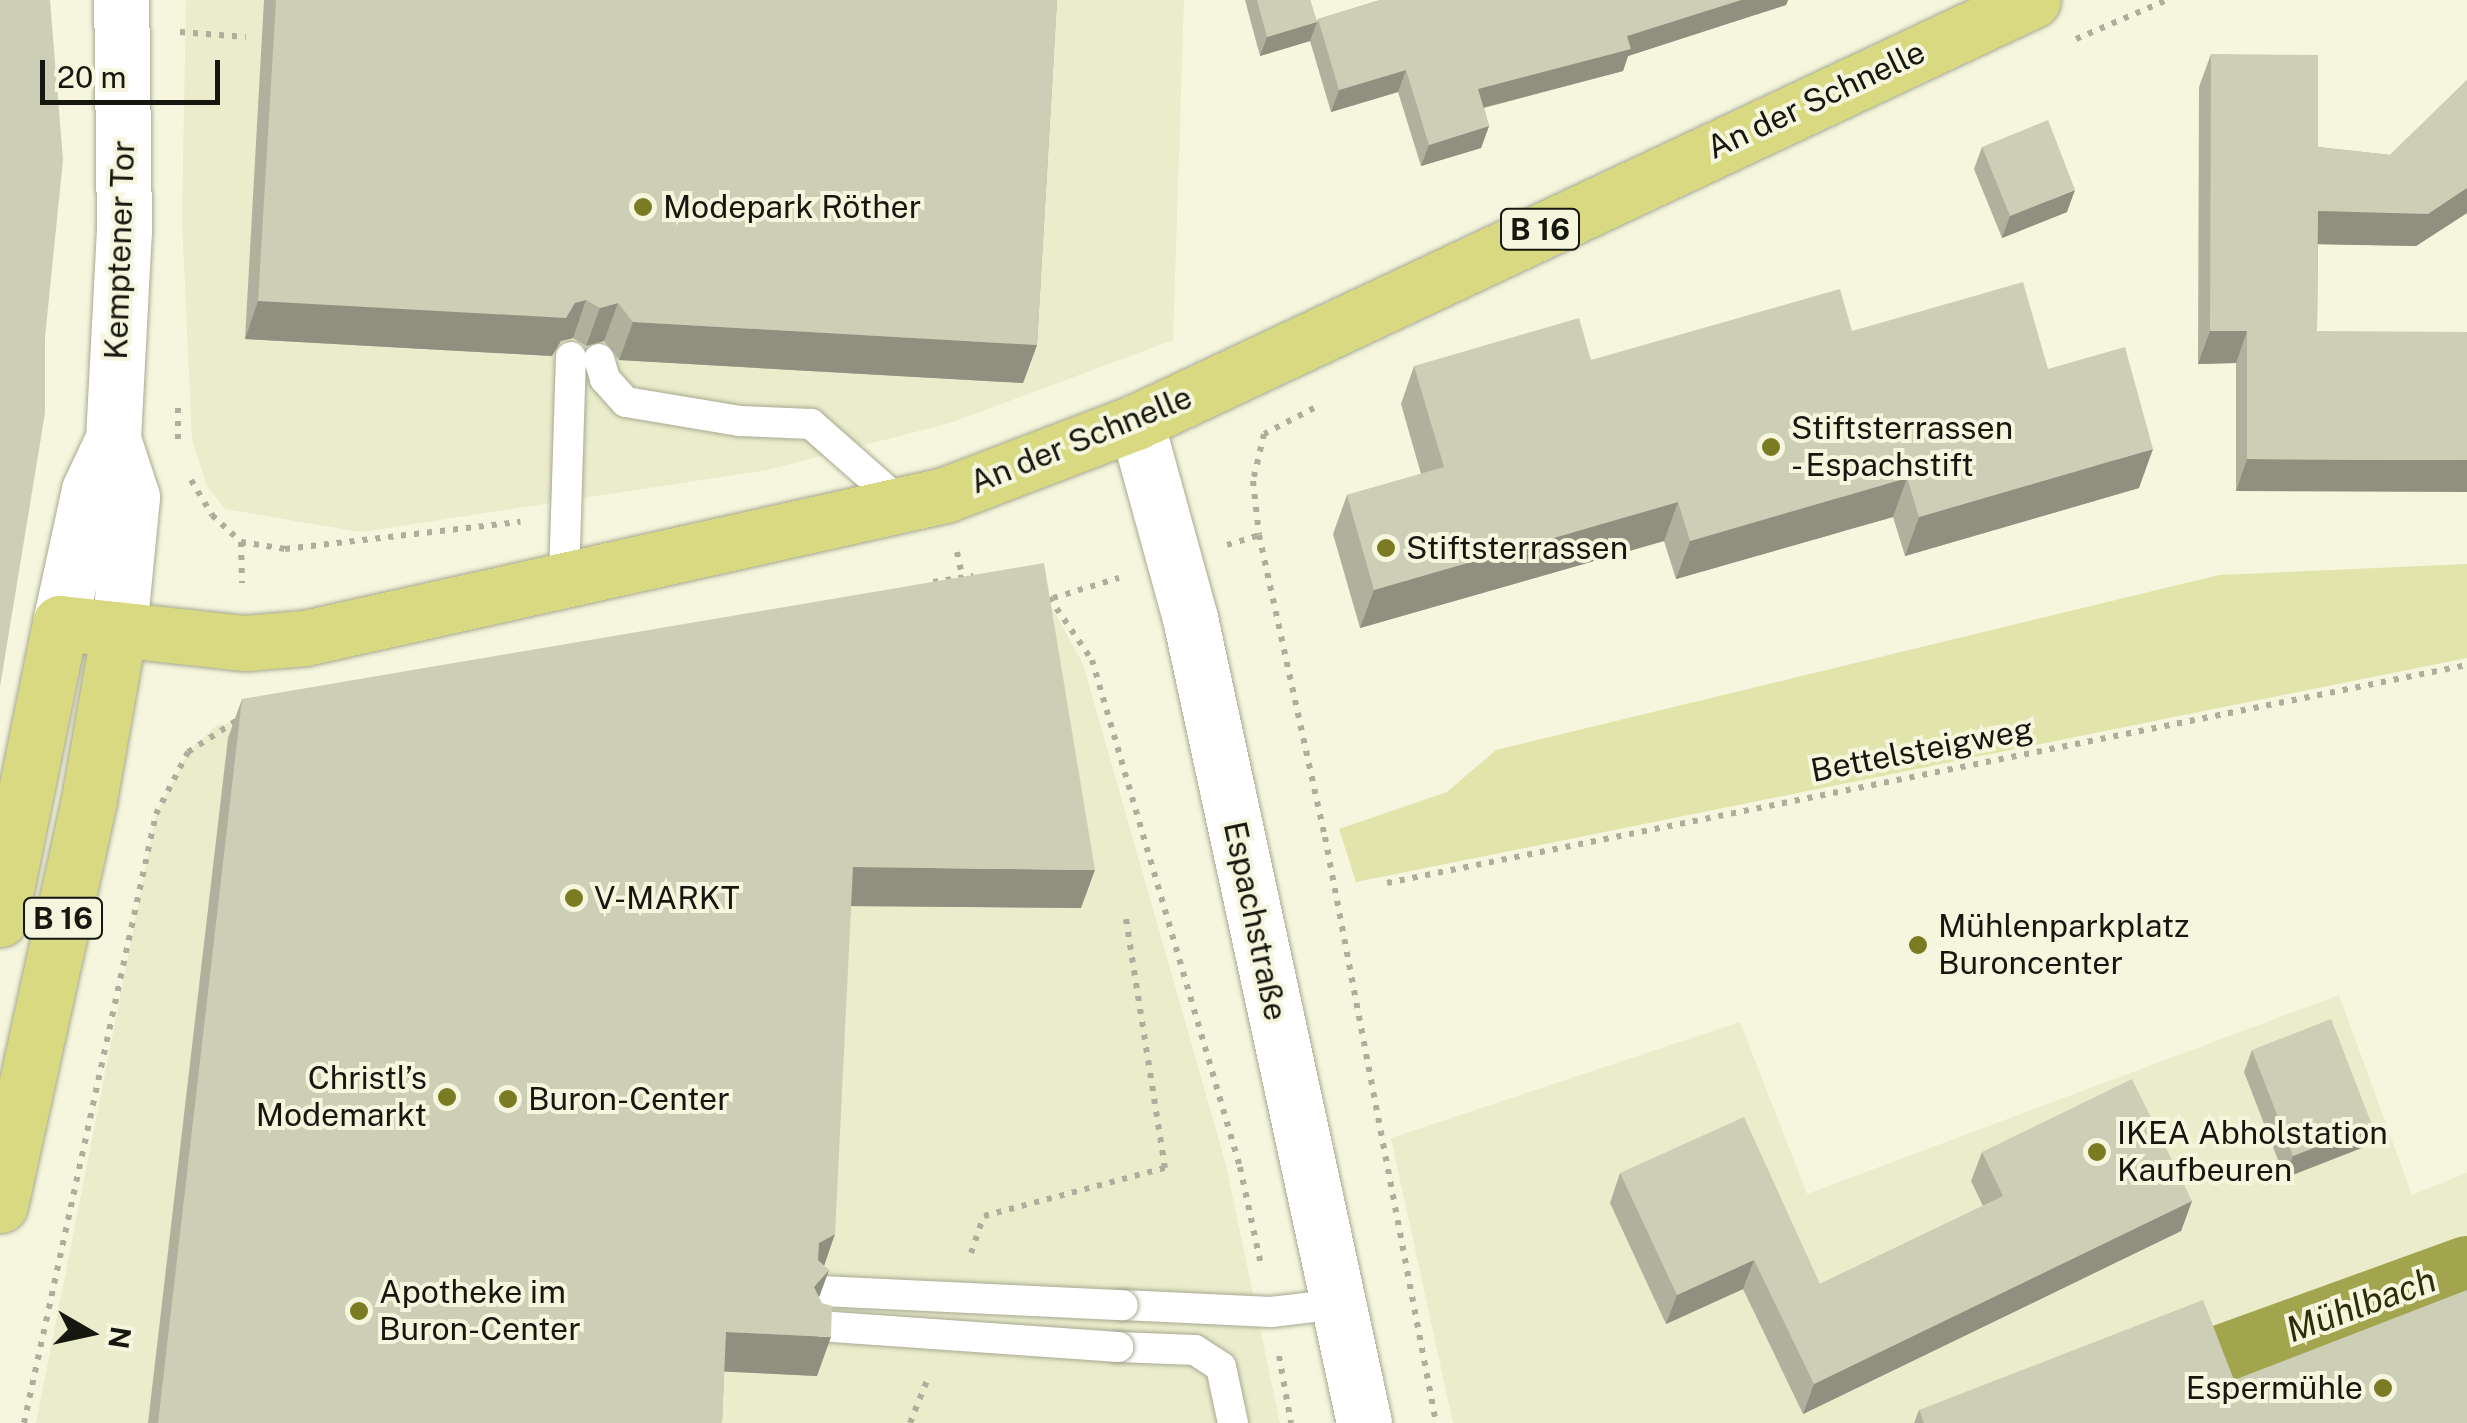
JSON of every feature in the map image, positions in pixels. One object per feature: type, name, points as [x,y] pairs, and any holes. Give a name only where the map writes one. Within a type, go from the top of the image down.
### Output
[{"type":"main road","name":"An der Schnelle","points":[[60,623],[245,643],[305,638],[903,505],[1136,422],[2033,0]]},
{"type":"main road","name":"B 16","points":[[0,920],[60,623]]},
{"type":"main road","name":"B 16","points":[[0,1205],[89,800],[119,630]]},
{"type":"street","name":"Kemptener Tor","points":[[119,630],[132,497],[113,439],[124,231],[121,0]]},
{"type":"street","name":"Espachstraße","points":[[1136,422],[1190,618],[1364,1423]]},
{"type":"street","name":"Kemptener Tor","points":[[60,623],[88,490],[113,439]]},
{"type":"lane","points":[[564,578],[566,516],[585,358],[626,402],[740,421],[811,424],[903,505]]},
{"type":"lane","points":[[820,1291],[1271,1312],[1339,1304]]},
{"type":"lane","points":[[819,1326],[1195,1350],[1221,1367],[1232,1423]]},
{"type":"path","points":[[173,16],[173,50]]},
{"type":"path","points":[[173,31],[246,37]]},
{"type":"path","points":[[177,388],[178,455]]},
{"type":"path","points":[[186,470],[212,516],[240,542],[285,549],[566,516]]},
{"type":"path","points":[[1259,535],[1325,837],[1436,1423]]},
{"type":"path","points":[[924,584],[980,576]]},
{"type":"path","points":[[1032,576],[1092,660],[1240,1166],[1291,1423]]},
{"type":"path","name":"Bettelsteigweg","points":[[1387,883],[2467,666]]},
{"type":"path","points":[[24,1423],[156,814],[188,752],[246,714]]},
{"type":"path","points":[[965,1269],[984,1216],[1164,1168],[1126,918]]},
{"type":"path","points":[[910,1423],[935,1358]]},
{"type":"shaded area","name":"Modepark Röther","points":[[186,0],[1184,0],[1173,340],[950,423],[767,470],[361,532],[225,509],[207,486],[192,440],[182,218]]},
{"type":"shaded area","name":"Buron-Center","points":[[1049,602],[1083,664],[1226,1165],[1280,1423],[36,1423],[156,814],[188,752],[217,725],[626,658]]},
{"type":"shaded area","points":[[2339,995],[2412,1195],[2467,1173],[2467,1423],[1453,1423],[1391,1138],[1740,1022],[1807,1194]]},
{"type":"green space","points":[[2467,564],[2467,658],[1356,882],[1339,829],[1447,792],[1496,750],[2219,575]]},
{"type":"building","points":[[0,0],[50,0],[63,160],[45,337],[45,413],[0,687]]},
{"type":"building","name":"Modepark Röther","points":[[276,0],[1057,0],[1037,345],[633,322],[618,303],[600,308],[586,300],[575,303],[566,318],[258,301]]},
{"type":"building","points":[[1257,0],[1310,0],[1317,22],[1267,37]]},
{"type":"building","points":[[1380,0],[1741,0],[1627,36],[1631,49],[1478,89],[1489,126],[1429,145],[1406,70],[1339,90],[1318,19]]},
{"type":"building","points":[[2211,54],[2318,55],[2318,147],[2390,155],[2467,80],[2467,188],[2428,214],[2318,211],[2317,331],[2467,332],[2467,460],[2247,459],[2247,331],[2210,331]]},
{"type":"building","points":[[2048,120],[2075,190],[2010,216],[1982,147]]},
{"type":"building","name":"Stiftsterrassen - Espachstift","points":[[2023,282],[2048,369],[2125,347],[2153,449],[1919,517],[1907,478],[1690,541],[1678,502],[1374,590],[1347,495],[1444,467],[1414,366],[1579,318],[1591,360],[1840,289],[1852,331]]},
{"type":"building","name":"Buron-Center","points":[[1044,563],[1095,870],[853,867],[835,1234],[819,1243],[818,1260],[829,1270],[814,1287],[822,1303],[832,1306],[831,1337],[726,1332],[722,1423],[158,1423],[242,699]]},
{"type":"building","points":[[2331,1019],[2372,1125],[2293,1156],[2252,1050]]},
{"type":"building","points":[[2132,1079],[2192,1201],[1814,1384],[1754,1260],[1677,1295],[1620,1173],[1744,1117],[1820,1284],[2003,1196],[1982,1152]]},
{"type":"building","name":"Espermühle","points":[[2467,1290],[2467,1423],[1924,1423],[1919,1410],[2203,1300],[2234,1380]]},
{"type":"waterway","name":"Mühlbach","points":[[2199,1364],[2467,1267]]},
{"type":"place","name":"Modepark Röther","points":[[643,207]]},
{"type":"place","name":"Stiftsterrassen - Espachstift","points":[[1771,447]]},
{"type":"place","name":"Stiftsterrassen","points":[[1386,548]]},
{"type":"place","name":"V-MARKT","points":[[574,898]]},
{"type":"place","name":"Mühlenparkplatz Buroncenter","points":[[1918,945]]},
{"type":"place","name":"Christl’s Modemarkt","points":[[447,1097]]},
{"type":"place","name":"Buron-Center","points":[[508,1099]]},
{"type":"place","name":"IKEA Abholstation Kaufbeuren","points":[[2097,1152]]},
{"type":"place","name":"Apotheke im Buron-Center","points":[[359,1311]]},
{"type":"place","name":"Espermühle","points":[[2383,1388]]}]
